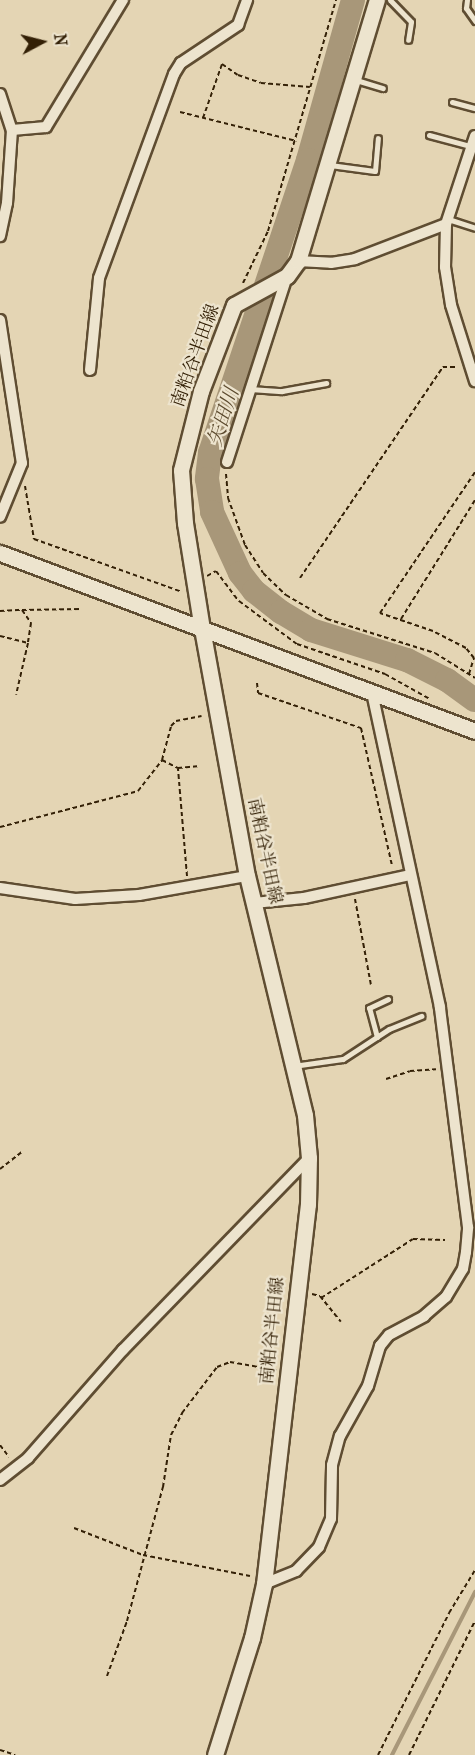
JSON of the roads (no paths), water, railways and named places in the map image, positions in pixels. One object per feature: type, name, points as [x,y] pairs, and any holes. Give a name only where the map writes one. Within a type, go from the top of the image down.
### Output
[{"type":"main road","name":"南粕谷半田線","points":[[215,1755],[252,1638],[265,1581],[298,1290],[309,1158],[304,1115],[247,876],[194,582],[181,470],[214,352],[234,305],[287,276],[298,261],[330,165],[377,0]]},
{"type":"main road","points":[[0,553],[475,731]]},
{"type":"street","points":[[12,130],[46,127],[123,0]]},
{"type":"street","points":[[90,370],[99,278],[174,74],[181,63],[238,25],[247,0]]},
{"type":"street","points":[[0,94],[12,130],[7,203],[0,236]]},
{"type":"street","points":[[473,141],[470,160],[446,222],[451,305],[475,381]]},
{"type":"street","points":[[298,261],[331,263],[355,259],[446,222]]},
{"type":"street","points":[[226,462],[287,276]]},
{"type":"street","points":[[0,320],[22,463],[0,517]]},
{"type":"street","points":[[265,1581],[296,1571],[319,1547],[331,1519],[332,1465],[340,1436],[368,1386],[380,1346],[389,1335],[446,1297],[463,1269],[472,1228],[440,1007],[372,693]]},
{"type":"street","points":[[254,903],[353,888],[410,875]]},
{"type":"street","points":[[0,888],[75,899],[185,888],[247,876]]},
{"type":"street","points":[[0,1480],[16,1467],[123,1350],[309,1158]]},
{"type":"lane","points":[[390,0],[411,22],[408,40]]},
{"type":"lane","points":[[467,0],[466,8],[475,21]]},
{"type":"lane","points":[[354,80],[383,88]]},
{"type":"lane","points":[[452,102],[475,108]]},
{"type":"lane","points":[[429,135],[473,141]]},
{"type":"lane","points":[[330,165],[375,171],[378,138]]},
{"type":"lane","points":[[446,222],[475,228]]},
{"type":"lane","points":[[250,389],[282,391],[326,383]]},
{"type":"lane","points":[[360,1008],[369,1008],[388,999]]},
{"type":"lane","points":[[369,1008],[377,1037]]},
{"type":"lane","points":[[292,1067],[343,1059],[377,1037],[422,1016]]},
{"type":"waterway","name":"矢田川","points":[[353,0],[308,160],[210,453],[207,479],[212,512],[240,573],[254,591],[281,612],[311,630],[407,660],[447,680],[475,700]]},
{"type":"waterway","points":[[392,1755],[475,1592]]}]
